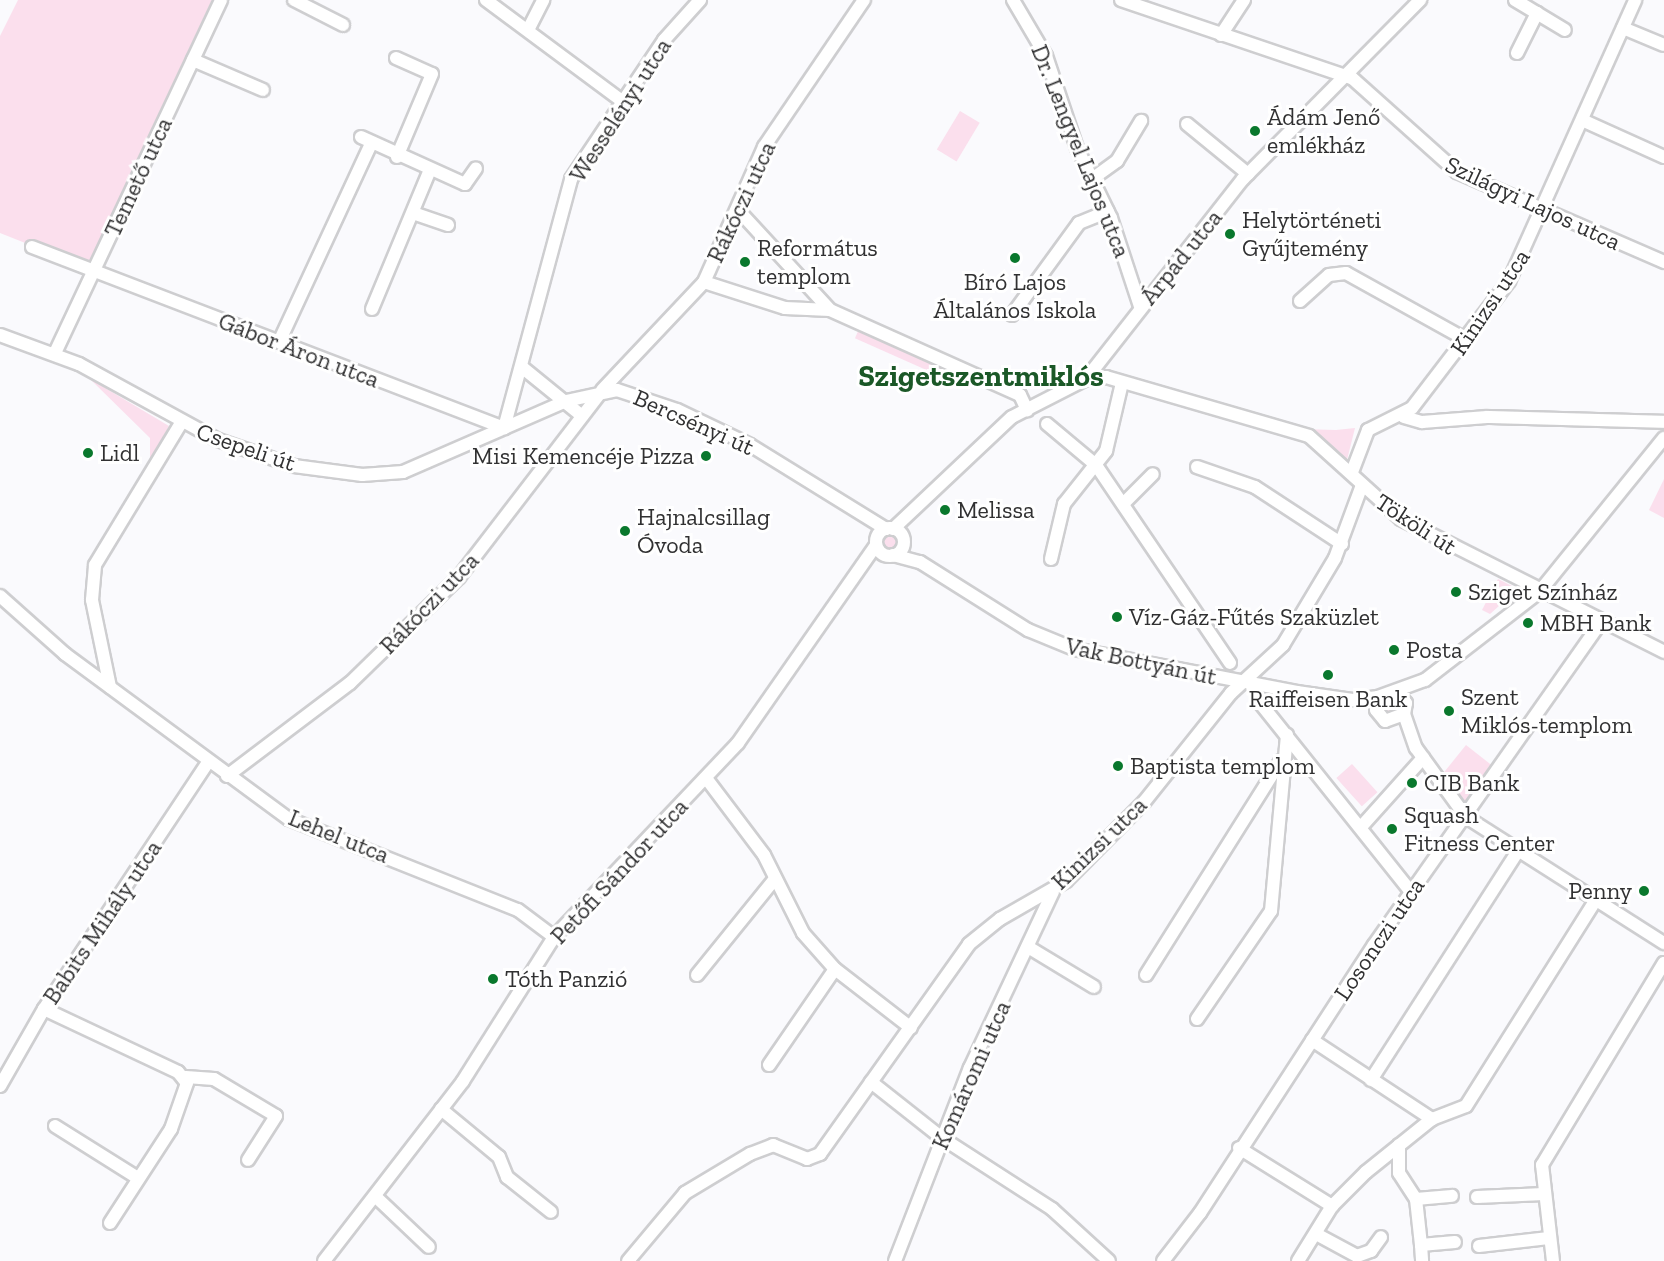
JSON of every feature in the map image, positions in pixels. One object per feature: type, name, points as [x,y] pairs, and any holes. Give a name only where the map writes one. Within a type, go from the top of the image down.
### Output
[{"type":"street","name":"Temető utca","points":[[55,353],[221,0]]},
{"type":"street","points":[[294,0],[343,25]]},
{"type":"street","points":[[486,0],[622,101]]},
{"type":"street","points":[[528,30],[543,0]]},
{"type":"street","name":"Wesselényi utca","points":[[504,428],[523,368],[571,179],[622,101],[700,0]]},
{"type":"street","name":"Rákóczi utca","points":[[227,776],[350,683],[459,577],[600,393],[704,282],[739,211],[745,182],[764,147],[864,0]]},
{"type":"street","name":"Dr. Lengyel Lajos utca","points":[[1013,0],[1046,56],[1092,179],[1108,211],[1140,306]]},
{"type":"street","name":"Szilágyi Lajos utca","points":[[1121,0],[1342,75],[1378,97],[1443,164],[1664,262]]},
{"type":"street","points":[[1221,35],[1244,0]]},
{"type":"street","name":"Árpád utca","points":[[1106,377],[1122,337],[1140,306],[1248,174],[1342,75],[1420,0]]},
{"type":"street","points":[[1515,0],[1565,30]]},
{"type":"street","name":"Kinizsi utca","points":[[1404,417],[1467,340],[1509,281],[1635,0]]},
{"type":"street","points":[[1517,52],[1537,13]]},
{"type":"street","points":[[1623,28],[1664,45]]},
{"type":"street","points":[[396,58],[432,74],[397,157]]},
{"type":"street","points":[[193,60],[263,90]]},
{"type":"street","points":[[1582,120],[1664,157]]},
{"type":"street","points":[[1092,179],[1117,160],[1141,121]]},
{"type":"street","points":[[1187,124],[1248,174]]},
{"type":"street","points":[[279,342],[366,141],[397,157],[468,184],[476,168]]},
{"type":"street","points":[[372,309],[430,170]]},
{"type":"street","points":[[739,211],[830,310]]},
{"type":"street","points":[[1012,315],[1079,223],[1108,211]]},
{"type":"street","points":[[413,213],[448,225]]},
{"type":"street","name":"Gábor Áron utca","points":[[32,247],[93,273],[504,428]]},
{"type":"street","points":[[1300,301],[1329,275],[1341,272],[1419,309],[1467,340]]},
{"type":"street","points":[[704,282],[785,308],[830,310],[1020,395],[1027,410],[1006,422],[896,533],[889,555]]},
{"type":"street","name":"Csepeli út","points":[[1,337],[55,353],[181,423],[294,466],[382,476],[412,468],[504,428]]},
{"type":"street","name":"Árpád utca","points":[[1027,410],[1086,379],[1122,337]]},
{"type":"street","points":[[523,368],[582,416]]},
{"type":"street","points":[[1086,379],[1106,377]]},
{"type":"street","name":"Tököli út","points":[[1106,377],[1309,436],[1352,472],[1362,485],[1401,519],[1664,652]]},
{"type":"street","points":[[1051,559],[1064,504],[1106,451],[1122,383]]},
{"type":"street","name":"Bercsényi út","points":[[504,428],[566,401],[600,393],[634,394],[702,421],[840,504],[896,533]]},
{"type":"street","points":[[1352,472],[1368,430],[1404,417],[1422,422],[1487,417],[1664,422]]},
{"type":"street","points":[[110,687],[92,600],[95,565],[181,423]]},
{"type":"street","points":[[1047,424],[1096,465],[1230,663]]},
{"type":"street","points":[[1402,713],[1425,681],[1540,591],[1664,438]]},
{"type":"street","points":[[1197,467],[1255,487],[1342,544]]},
{"type":"street","points":[[1123,504],[1153,474]]},
{"type":"street","name":"Kinizsi utca","points":[[628,1261],[685,1193],[750,1154],[780,1145],[807,1159],[816,1157],[911,1028],[969,944],[1034,897],[1053,892],[1136,811],[1244,682],[1282,645],[1342,544],[1362,485]]},
{"type":"street","name":"Bercsényi út","points":[[840,504],[889,555]]},
{"type":"street","name":"Petőfi Sándor utca","points":[[324,1261],[441,1109],[554,937],[706,778],[758,716],[858,573],[876,543],[896,533]]},
{"type":"street","name":"Vak Bottyán út","points":[[896,533],[957,582],[1028,630],[1063,646],[1341,699],[1376,710],[1381,719],[1402,713]]},
{"type":"street","name":"Petőfi Sándor utca","points":[[858,573],[889,555]]},
{"type":"street","name":"Vak Bottyán út","points":[[889,555],[915,559],[957,582]]},
{"type":"street","name":"Lehel utca","points":[[0,596],[110,687],[208,762],[289,819],[518,910],[554,937]]},
{"type":"street","name":"Losonczi utca","points":[[1163,1261],[1200,1213],[1239,1148],[1410,891],[1452,830],[1469,812],[1602,621]]},
{"type":"street","name":"Vak Bottyán út","points":[[1341,699],[1378,697],[1425,681]]},
{"type":"street","points":[[1396,692],[1411,739],[1452,802],[1469,812],[1518,851],[1664,943]]},
{"type":"street","points":[[1376,710],[1378,697]]},
{"type":"street","points":[[1257,699],[1410,891]]},
{"type":"street","points":[[1197,1019],[1271,910],[1283,757],[1287,735]]},
{"type":"street","points":[[1146,975],[1283,757]]},
{"type":"street","points":[[1361,827],[1423,758]]},
{"type":"street","name":"Babits Mihály utca","points":[[0,1086],[44,1009],[208,762]]},
{"type":"street","points":[[706,778],[764,855],[773,881],[793,920],[835,969],[911,1028]]},
{"type":"street","points":[[1452,802],[1452,830]]},
{"type":"street","points":[[1371,1080],[1518,851]]},
{"type":"street","points":[[697,975],[773,881]]},
{"type":"street","name":"Komáromi utca","points":[[895,1261],[942,1138],[1053,892]]},
{"type":"street","points":[[1298,1261],[1318,1235],[1332,1206],[1399,1144],[1432,1119],[1466,1106],[1595,901]]},
{"type":"street","points":[[1028,947],[1094,987]]},
{"type":"street","points":[[1553,1261],[1540,1169],[1664,963]]},
{"type":"street","points":[[769,1065],[835,969]]},
{"type":"street","points":[[44,1009],[186,1077],[213,1079],[276,1116],[248,1160]]},
{"type":"street","points":[[1312,1040],[1432,1119]]},
{"type":"street","points":[[110,1223],[171,1129],[187,1090],[186,1077]]},
{"type":"street","points":[[871,1082],[942,1138],[978,1156],[1035,1199],[1109,1261]]},
{"type":"street","points":[[441,1109],[499,1157],[507,1177],[551,1212]]},
{"type":"street","points":[[55,1126],[138,1178]]},
{"type":"street","points":[[1399,1144],[1399,1173],[1416,1198],[1422,1261]]},
{"type":"street","points":[[1239,1148],[1332,1206]]},
{"type":"street","points":[[1478,1197],[1544,1194]]},
{"type":"street","points":[[375,1196],[429,1247]]},
{"type":"street","points":[[1416,1198],[1452,1196]]},
{"type":"street","points":[[1318,1235],[1357,1256],[1371,1251],[1381,1237]]},
{"type":"street","points":[[1479,1246],[1550,1238]]},
{"type":"street","points":[[1421,1245],[1455,1242]]},
{"type":"shaded area","points":[[18,0],[212,0],[88,268],[0,233],[0,36]]},
{"type":"shaded area","points":[[960,111],[980,123],[957,161],[937,150]]},
{"type":"shaded area","points":[[859,329],[959,373],[955,382],[855,338]]},
{"type":"shaded area","points":[[90,379],[169,426],[150,463],[150,438]]},
{"type":"shaded area","points":[[1355,428],[1347,460],[1300,429],[1336,430]]},
{"type":"shaded area","points":[[1664,479],[1664,518],[1649,510]]},
{"type":"shaded area","points":[[889,533],[895,536],[898,542],[895,548],[889,551],[883,548],[880,542],[883,536]]},
{"type":"shaded area","points":[[1498,579],[1518,589],[1490,614],[1482,610]]},
{"type":"shaded area","points":[[1387,697],[1397,698],[1402,710],[1385,717],[1380,705]]},
{"type":"shaded area","points":[[1466,745],[1494,767],[1467,805],[1441,776]]},
{"type":"shaded area","points":[[1352,764],[1377,792],[1362,806],[1336,778]]},
{"type":"place","name":"Ádám Jenő emlékház","points":[[1255,131]]},
{"type":"place","name":"Helytörténeti Gyűjtemény","points":[[1230,234]]},
{"type":"place","name":"Bíró Lajos Általános Iskola","points":[[1015,258]]},
{"type":"place","name":"Református templom","points":[[745,262]]},
{"type":"place","name":"Lidl","points":[[88,453]]},
{"type":"place","name":"Misi Kemencéje Pizza","points":[[706,456]]},
{"type":"place","name":"Melissa","points":[[945,510]]},
{"type":"place","name":"Hajnalcsillag Óvoda","points":[[625,531]]},
{"type":"place","name":"Sziget Színház","points":[[1456,592]]},
{"type":"place","name":"Víz-Gáz-Fűtés Szaküzlet","points":[[1117,617]]},
{"type":"place","name":"MBH Bank","points":[[1528,623]]},
{"type":"place","name":"Posta","points":[[1394,650]]},
{"type":"place","name":"Raiffeisen Bank","points":[[1328,675]]},
{"type":"place","name":"Szent Miklós-templom","points":[[1449,711]]},
{"type":"place","name":"Baptista templom","points":[[1118,766]]},
{"type":"place","name":"CIB Bank","points":[[1412,783]]},
{"type":"place","name":"Squash Fitness Center","points":[[1392,829]]},
{"type":"place","name":"Penny","points":[[1644,891]]},
{"type":"place","name":"Tóth Panzió","points":[[493,979]]},
{"type":"district","name":"Szigetszentmiklós","points":[[981,376]]}]
